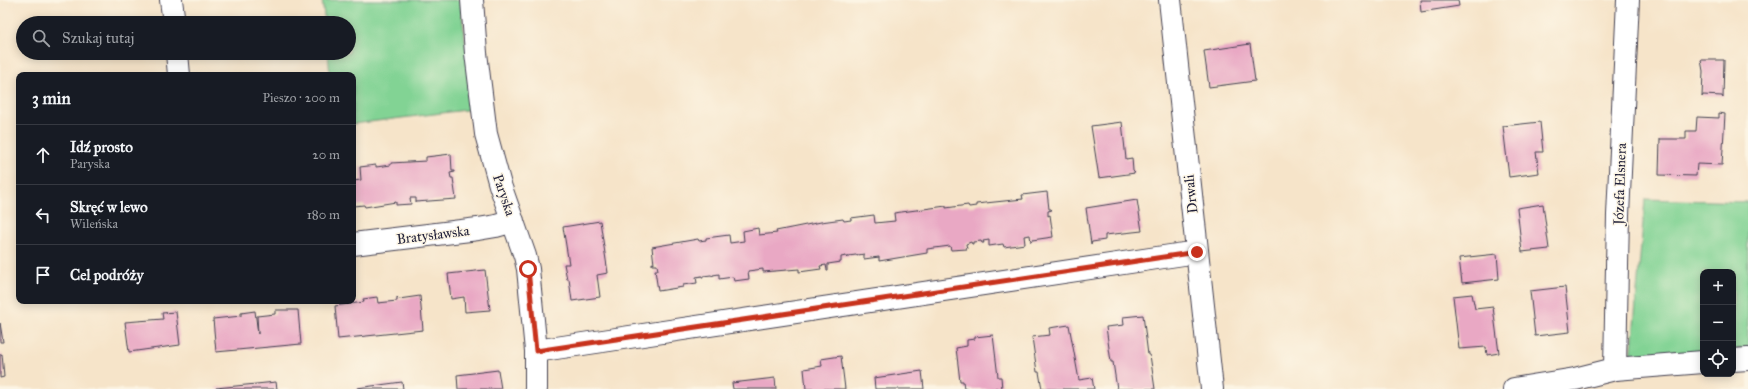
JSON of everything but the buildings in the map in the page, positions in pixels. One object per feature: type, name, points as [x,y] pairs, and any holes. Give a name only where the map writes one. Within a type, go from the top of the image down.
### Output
[{"type":"street","points":[[172,0],[173,16]]},
{"type":"street","name":"Paryska","points":[[472,0],[476,53],[486,134],[500,185],[525,256],[528,269],[536,351],[536,389]]},
{"type":"street","name":"Drwali","points":[[1170,0],[1212,389]]},
{"type":"street","name":"Józefa Elsnera","points":[[1615,369],[1618,216],[1628,0]]},
{"type":"street","points":[[178,60],[179,72]]},
{"type":"street","name":"Bratysławska","points":[[356,244],[478,229],[513,221]]},
{"type":"street","points":[[536,351],[1197,252]]},
{"type":"street","points":[[1736,360],[1748,359]]},
{"type":"street","points":[[1514,389],[1544,386],[1615,369],[1700,362]]},
{"type":"green space","points":[[322,0],[460,0],[474,109],[356,124],[356,72],[330,72],[329,60],[356,60],[356,16],[324,16]]},
{"type":"green space","points":[[1645,199],[1748,202],[1748,348],[1736,350],[1736,269],[1700,269],[1700,353],[1631,361]]},
{"type":"route","points":[[528,269],[536,351],[1197,252]]}]
